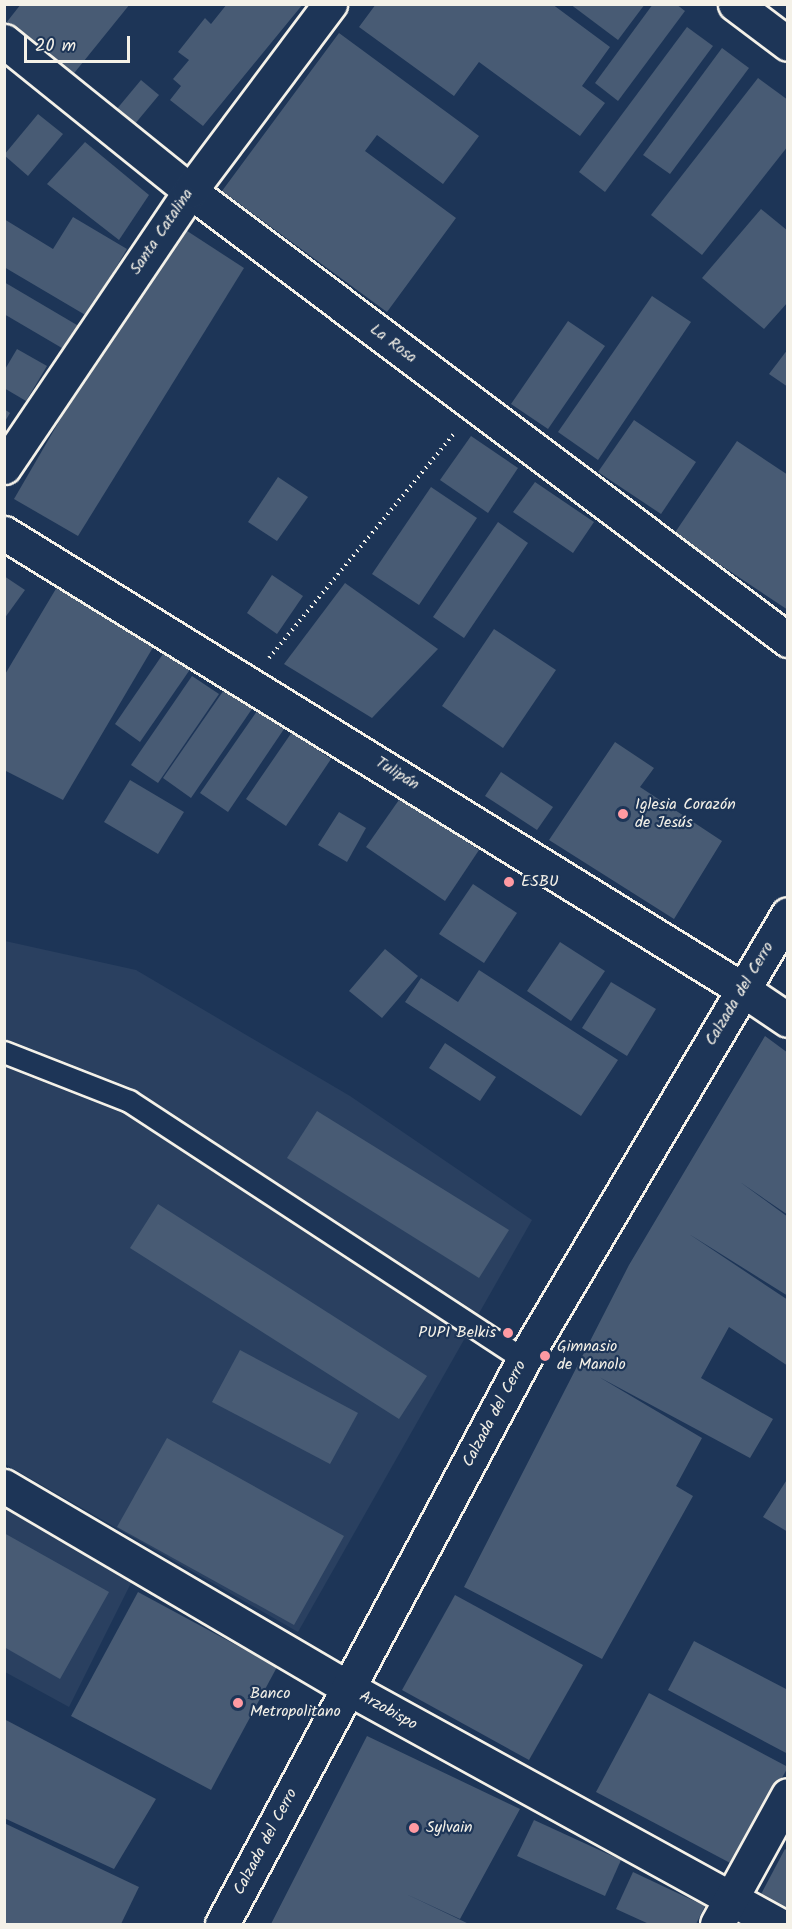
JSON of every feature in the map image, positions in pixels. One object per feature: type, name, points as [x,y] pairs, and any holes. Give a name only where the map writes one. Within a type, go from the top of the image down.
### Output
[{"type":"street","name":"Santa Catalina","points":[[4,467],[190,190],[330,4]]},
{"type":"street","points":[[735,4],[788,44]]},
{"type":"street","name":"La Rosa","points":[[4,41],[190,190],[788,640]]},
{"type":"street","name":"Tulipán","points":[[4,533],[742,989],[788,1020]]},
{"type":"street","name":"Calzada del Cerro","points":[[222,1924],[524,1359],[788,914]]},
{"type":"street","name":"Arzobispo","points":[[4,1486],[724,1911],[778,1924]]},
{"type":"street","points":[[724,1911],[788,1795]]},
{"type":"lane","points":[[4,1052],[129,1101],[524,1359]]},
{"type":"path","points":[[249,683],[476,406]]},
{"type":"shaded area","points":[[5,941],[136,970],[350,1096],[532,1220],[298,1632],[5,1464]]},
{"type":"shaded area","points":[[5,1508],[132,1581],[69,1707],[5,1672]]},
{"type":"building","points":[[21,4],[130,4],[71,77],[6,23]]},
{"type":"building","points":[[227,4],[303,4],[203,126],[170,100],[181,86],[173,79],[189,60],[178,52],[205,18],[211,24]]},
{"type":"building","points":[[376,4],[552,4],[610,47],[582,86],[605,103],[580,136],[479,62],[454,96],[359,27]]},
{"type":"building","points":[[570,4],[645,4],[618,40]]},
{"type":"building","points":[[653,4],[676,4],[685,11],[618,101],[595,83]]},
{"type":"building","points":[[687,27],[713,46],[605,192],[579,172]]},
{"type":"building","points":[[339,33],[479,136],[443,184],[377,135],[365,151],[456,218],[387,312],[222,191]]},
{"type":"building","points":[[722,48],[749,68],[670,174],[643,155]]},
{"type":"building","points":[[758,78],[788,100],[788,146],[702,255],[651,215]]},
{"type":"building","points":[[141,80],[159,95],[134,125],[116,110]]},
{"type":"building","points":[[38,114],[63,134],[28,176],[4,155]]},
{"type":"building","points":[[85,142],[149,195],[119,240],[47,184]]},
{"type":"building","points":[[761,209],[788,231],[788,302],[764,329],[702,278]]},
{"type":"building","points":[[73,217],[127,249],[87,316],[4,267],[4,219],[53,249]]},
{"type":"building","points":[[181,227],[244,268],[78,536],[14,499],[93,363]]},
{"type":"building","points":[[4,282],[82,328],[67,351],[4,314]]},
{"type":"building","points":[[652,296],[691,322],[598,460],[558,432]]},
{"type":"building","points":[[568,321],[605,346],[548,429],[511,404]]},
{"type":"building","points":[[17,349],[47,366],[26,401],[4,388],[4,371]]},
{"type":"building","points":[[788,349],[788,387],[769,374]]},
{"type":"building","points":[[4,409],[10,413],[4,423]]},
{"type":"building","points":[[634,420],[696,462],[661,514],[598,472]]},
{"type":"building","points":[[471,436],[518,468],[488,513],[440,480]]},
{"type":"building","points":[[737,441],[788,475],[788,610],[674,534]]},
{"type":"building","points":[[278,477],[308,497],[277,541],[248,522]]},
{"type":"building","points":[[535,482],[594,522],[573,553],[513,512]]},
{"type":"building","points":[[431,487],[477,518],[419,605],[372,574]]},
{"type":"building","points":[[498,522],[528,543],[464,638],[433,617]]},
{"type":"building","points":[[272,575],[303,596],[277,634],[247,613]]},
{"type":"building","points":[[4,576],[25,590],[4,619]]},
{"type":"building","points":[[345,583],[438,649],[372,718],[284,664]]},
{"type":"building","points":[[57,587],[155,644],[63,800],[4,770],[4,676]]},
{"type":"building","points":[[494,629],[556,670],[503,748],[442,706]]},
{"type":"building","points":[[165,651],[191,668],[140,742],[115,724]]},
{"type":"building","points":[[192,676],[219,694],[158,783],[131,765]]},
{"type":"building","points":[[226,687],[254,706],[191,798],[163,778]]},
{"type":"building","points":[[257,711],[284,729],[228,812],[200,793]]},
{"type":"building","points":[[292,732],[331,759],[286,826],[246,799]]},
{"type":"building","name":"Iglesia Corazón de Jesús","points":[[615,742],[654,768],[640,787],[722,841],[674,919],[549,840]]},
{"type":"building","points":[[501,772],[553,807],[537,830],[485,796]]},
{"type":"building","points":[[130,780],[184,812],[158,854],[104,822]]},
{"type":"building","points":[[401,797],[479,850],[445,901],[366,847]]},
{"type":"building","points":[[339,812],[366,828],[347,862],[318,845]]},
{"type":"building","points":[[473,884],[517,913],[484,963],[439,934]]},
{"type":"building","points":[[560,942],[605,971],[571,1021],[527,991]]},
{"type":"building","points":[[385,949],[418,976],[382,1018],[349,991]]},
{"type":"building","points":[[479,970],[618,1060],[581,1116],[405,1002],[421,978],[458,1002]]},
{"type":"building","points":[[611,982],[656,1009],[627,1056],[582,1028]]},
{"type":"building","points":[[765,1036],[788,1053],[788,1215],[740,1182],[788,1217],[788,1296],[689,1234],[788,1300],[788,1366],[729,1327],[701,1378],[773,1419],[750,1458],[599,1377],[702,1438],[676,1486],[693,1496],[602,1659],[464,1587],[629,1265]]},
{"type":"building","points":[[445,1043],[496,1077],[480,1101],[429,1068]]},
{"type":"building","points":[[317,1111],[509,1230],[479,1278],[287,1158]]},
{"type":"building","points":[[158,1204],[427,1376],[399,1419],[130,1248]]},
{"type":"building","points":[[240,1350],[358,1413],[330,1464],[212,1402]]},
{"type":"building","points":[[167,1438],[344,1536],[294,1625],[117,1527]]},
{"type":"building","points":[[788,1478],[788,1532],[763,1517]]},
{"type":"building","points":[[4,1533],[109,1592],[60,1679],[4,1647]]},
{"type":"building","points":[[138,1592],[277,1667],[211,1790],[71,1716]]},
{"type":"building","points":[[455,1595],[583,1665],[529,1760],[402,1690]]},
{"type":"building","points":[[694,1641],[788,1690],[788,1754],[668,1690]]},
{"type":"building","points":[[649,1693],[788,1767],[734,1865],[596,1792]]},
{"type":"building","points":[[4,1719],[156,1799],[114,1869],[4,1818]]},
{"type":"building","name":"Sylvain","points":[[367,1736],[520,1809],[460,1919],[406,1894],[469,1924],[271,1924]]},
{"type":"building","points":[[534,1820],[621,1860],[605,1896],[517,1856]]},
{"type":"building","points":[[4,1823],[139,1887],[121,1924],[4,1924]]},
{"type":"building","points":[[785,1849],[788,1851],[788,1913],[759,1898]]},
{"type":"building","points":[[633,1872],[705,1906],[696,1924],[649,1924],[616,1909]]},
{"type":"place","name":"Iglesia Corazón de Jesús","points":[[623,814]]},
{"type":"place","name":"ESBU","points":[[509,882]]},
{"type":"place","name":"PUPI Belkis","points":[[508,1333]]},
{"type":"place","name":"Gimnasio de Manolo","points":[[545,1356]]},
{"type":"place","name":"Banco Metropolitano","points":[[238,1703]]},
{"type":"place","name":"Sylvain","points":[[414,1828]]}]
